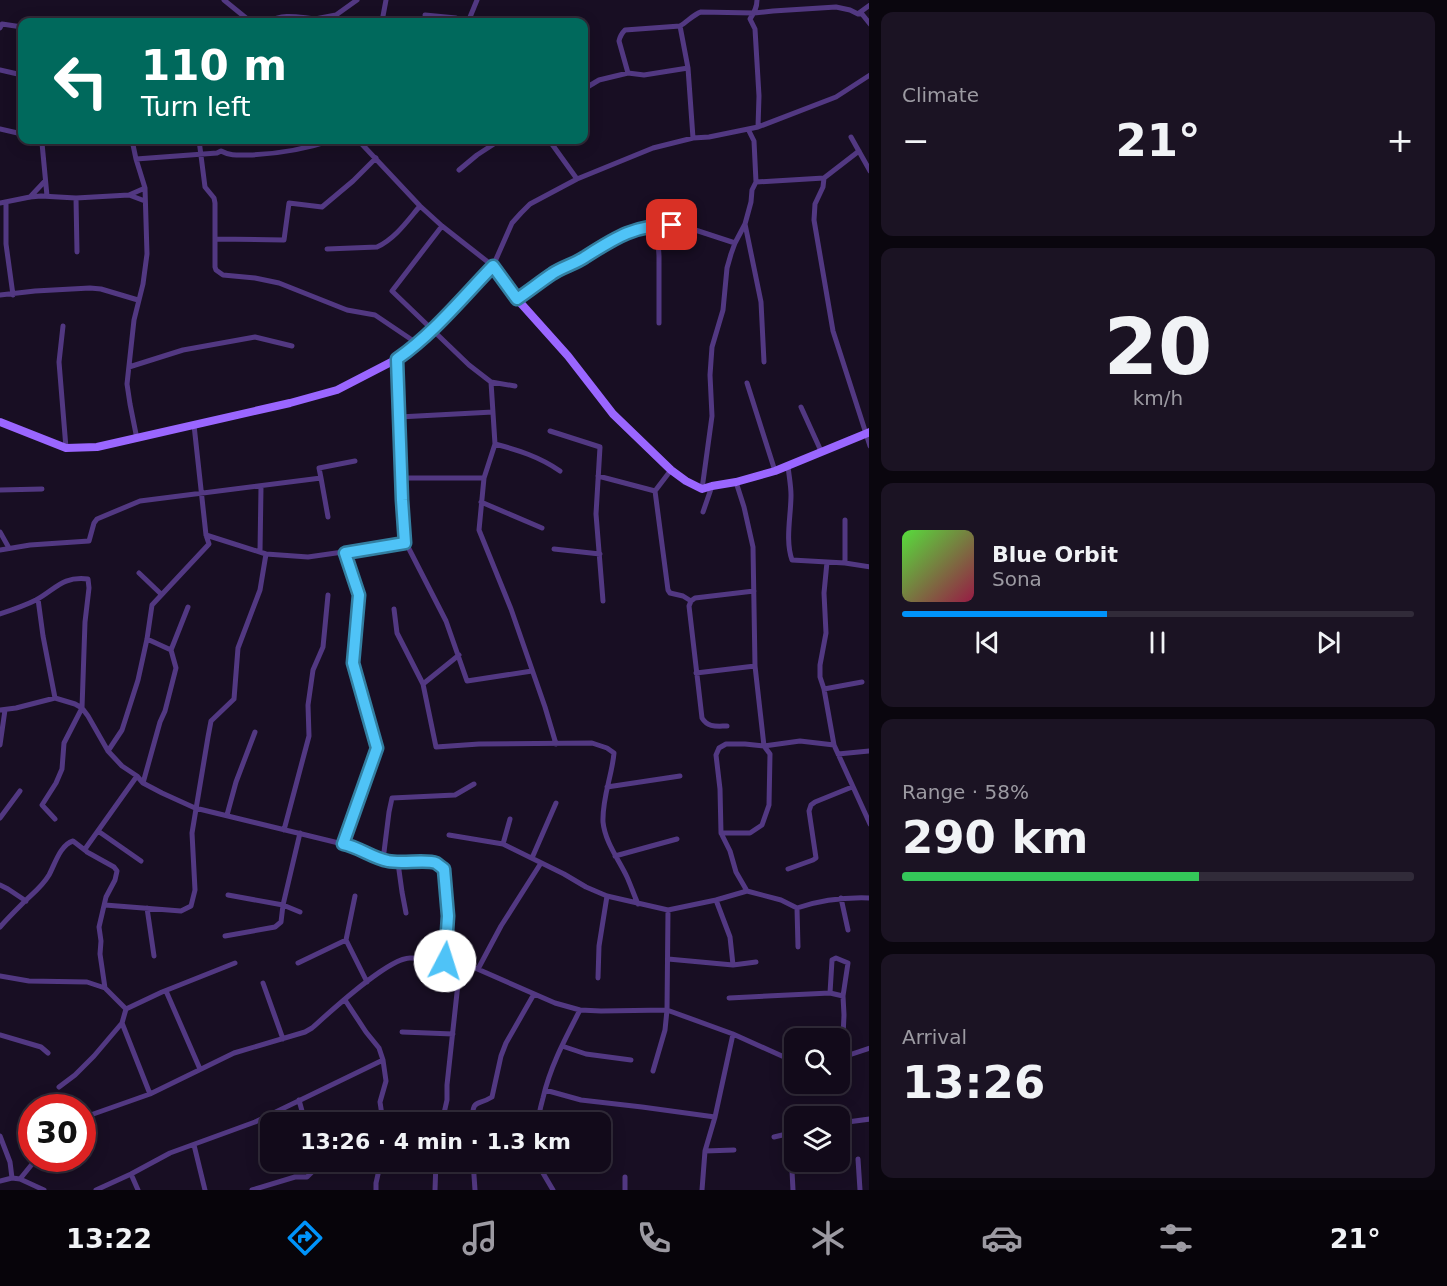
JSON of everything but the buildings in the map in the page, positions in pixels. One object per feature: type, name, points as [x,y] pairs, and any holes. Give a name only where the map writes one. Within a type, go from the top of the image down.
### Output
[{"type":"street","points":[[224,0],[246,18]]},
{"type":"street","points":[[326,18],[336,15],[357,0]]},
{"type":"street","points":[[383,18],[386,0]]},
{"type":"street","points":[[469,18],[477,0]]},
{"type":"street","points":[[757,0],[754,14],[750,19],[755,29],[759,96],[758,126]]},
{"type":"street","points":[[858,15],[869,6]]},
{"type":"street","points":[[628,73],[619,41],[622,33],[626,30],[680,26],[701,12],[754,14],[836,7],[850,10],[858,15],[862,14],[869,22]]},
{"type":"street","points":[[425,15],[456,18]]},
{"type":"street","points":[[275,18],[286,16],[298,18]]},
{"type":"street","points":[[0,28],[2,24],[18,26]]},
{"type":"street","points":[[680,26],[688,68],[693,138]]},
{"type":"street","points":[[588,87],[599,80],[628,73],[644,75],[688,68]]},
{"type":"street","points":[[0,70],[18,74]]},
{"type":"street","points":[[0,422],[66,448],[97,447],[337,390],[397,359],[418,344],[493,266],[512,223],[530,204],[577,179],[653,148],[758,126],[836,97],[869,76]]},
{"type":"street","points":[[0,129],[18,133]]},
{"type":"street","points":[[702,489],[712,416],[710,375],[712,347],[723,310],[727,268],[735,243],[745,224],[752,190],[756,182],[754,141],[748,129]]},
{"type":"street","points":[[851,137],[869,169]]},
{"type":"street","points":[[42,144],[47,196]]},
{"type":"street","points":[[133,144],[145,188],[147,254],[143,284],[134,320],[127,384],[137,439]]},
{"type":"street","points":[[199,144],[205,188],[214,198],[215,203],[215,267],[218,273],[279,283],[347,310],[375,315],[418,344]]},
{"type":"street","points":[[136,159],[221,151],[231,154],[290,152],[319,144]]},
{"type":"street","points":[[362,144],[420,206],[493,266],[517,299],[568,356],[613,414],[671,470],[702,489],[774,471],[868,433],[833,332],[814,220],[815,204],[823,187],[824,178]]},
{"type":"street","points":[[459,170],[477,154],[493,144]]},
{"type":"street","points":[[552,144],[577,179]]},
{"type":"street","points":[[756,182],[824,178],[859,152]]},
{"type":"street","points":[[215,239],[284,240],[289,203],[322,207],[376,158]]},
{"type":"street","points":[[30,197],[45,181]]},
{"type":"street","points":[[13,294],[3,202],[47,196],[76,198],[129,195],[145,188]]},
{"type":"street","points":[[129,195],[145,201]]},
{"type":"street","points":[[76,198],[77,252]]},
{"type":"street","points":[[327,249],[377,248],[402,227],[420,206]]},
{"type":"street","points":[[745,224],[761,302],[765,362]]},
{"type":"street","points":[[517,299],[551,274],[583,259],[621,235],[640,229],[657,225],[683,226],[735,243]]},
{"type":"street","points":[[657,225],[659,323]]},
{"type":"street","points":[[442,226],[392,291],[491,382],[515,387]]},
{"type":"street","points":[[0,296],[35,291],[90,288],[138,300]]},
{"type":"street","points":[[63,326],[60,362],[66,448]]},
{"type":"street","points":[[129,367],[183,350],[255,337],[292,346]]},
{"type":"street","points":[[397,359],[405,543],[446,621],[467,681],[532,672]]},
{"type":"street","points":[[491,382],[495,444],[484,478],[479,530],[511,609],[556,744]]},
{"type":"street","points":[[747,383],[774,471]]},
{"type":"street","points":[[801,407],[821,451]]},
{"type":"street","points":[[399,417],[493,412]]},
{"type":"street","points":[[108,752],[122,730],[138,680],[152,605],[209,544],[206,535],[194,425]]},
{"type":"street","points":[[550,431],[600,447],[596,513],[603,601]]},
{"type":"street","points":[[495,444],[545,460],[560,471]]},
{"type":"street","points":[[328,517],[319,468],[355,461]]},
{"type":"street","points":[[788,466],[792,493],[789,538],[792,560],[869,567]]},
{"type":"street","points":[[671,470],[655,490],[668,590],[670,593],[679,594],[691,601]]},
{"type":"street","points":[[598,476],[655,490]]},
{"type":"street","points":[[0,550],[89,541],[97,519],[132,503],[163,497],[321,478]]},
{"type":"street","points":[[402,478],[484,478]]},
{"type":"street","points":[[721,833],[750,833],[762,825],[770,805],[770,754],[764,746],[755,666],[753,547],[736,482]]},
{"type":"street","points":[[105,905],[181,911],[191,906],[195,890],[192,833],[211,721],[234,699],[238,648],[260,590],[263,553],[261,486]]},
{"type":"street","points":[[703,512],[711,486]]},
{"type":"street","points":[[0,490],[42,489]]},
{"type":"street","points":[[481,502],[542,528]]},
{"type":"street","points":[[845,520],[845,563]]},
{"type":"street","points":[[0,532],[9,548]]},
{"type":"street","points":[[206,535],[263,553],[308,557],[405,543]]},
{"type":"street","points":[[554,549],[600,554]]},
{"type":"street","points":[[343,844],[377,748],[353,663],[359,595],[345,553]]},
{"type":"street","points":[[828,562],[824,593],[826,633],[820,678],[834,745],[869,822]]},
{"type":"street","points":[[139,573],[161,594]]},
{"type":"street","points":[[0,614],[38,599],[64,581],[88,579],[82,708],[64,743],[62,768],[56,783],[42,805],[55,819]]},
{"type":"street","points":[[727,726],[711,726],[705,724],[702,718],[689,606],[695,598],[754,591]]},
{"type":"street","points":[[284,830],[309,736],[308,705],[311,682],[313,670],[323,647],[328,595]]},
{"type":"street","points":[[38,599],[55,698]]},
{"type":"street","points":[[143,783],[176,668],[171,650],[188,607]]},
{"type":"street","points":[[394,609],[397,633],[423,684],[436,747],[479,744],[592,743],[614,753],[603,824],[615,856],[638,904]]},
{"type":"street","points":[[147,639],[171,650]]},
{"type":"street","points":[[423,684],[459,656]]},
{"type":"street","points":[[696,673],[755,666]]},
{"type":"street","points":[[824,689],[862,682]]},
{"type":"street","points":[[0,745],[2,710],[55,698],[82,708],[108,752],[143,783],[195,808],[351,846],[383,860],[399,863],[435,863],[444,869],[448,916],[445,961]]},
{"type":"street","points":[[227,815],[236,782],[255,732]]},
{"type":"street","points":[[747,891],[736,872],[730,851],[721,833],[720,789],[716,755],[719,748],[726,744],[764,746],[800,741],[834,745]]},
{"type":"street","points":[[838,754],[869,751]]},
{"type":"street","points":[[87,852],[86,846],[136,776]]},
{"type":"street","points":[[607,787],[680,776]]},
{"type":"street","points":[[383,860],[392,798],[455,795],[474,784]]},
{"type":"street","points":[[788,869],[816,858],[809,811],[811,805],[852,787]]},
{"type":"street","points":[[0,818],[20,791]]},
{"type":"street","points":[[532,858],[556,803]]},
{"type":"street","points":[[861,807],[869,806]]},
{"type":"street","points":[[503,844],[510,819]]},
{"type":"street","points":[[98,831],[141,861]]},
{"type":"street","points":[[225,936],[275,927],[281,922],[300,833]]},
{"type":"street","points":[[449,836],[503,844],[607,896],[668,910],[747,891],[781,900],[797,908],[814,902],[841,898],[869,898]]},
{"type":"street","points":[[615,856],[677,839]]},
{"type":"street","points":[[0,927],[37,892],[68,843],[73,842],[117,871],[106,897],[99,927],[105,988]]},
{"type":"street","points":[[399,863],[406,913]]},
{"type":"street","points":[[478,969],[501,926],[541,863]]},
{"type":"street","points":[[0,885],[26,901]]},
{"type":"street","points":[[228,895],[283,905],[300,912]]},
{"type":"street","points":[[355,896],[346,940],[367,982]]},
{"type":"street","points":[[598,978],[599,946],[607,896]]},
{"type":"street","points":[[841,898],[848,930]]},
{"type":"street","points":[[716,900],[730,937],[733,965]]},
{"type":"street","points":[[147,908],[154,956]]},
{"type":"street","points":[[797,908],[798,947]]},
{"type":"street","points":[[653,1071],[667,1010],[668,910]]},
{"type":"street","points":[[297,963],[346,940]]},
{"type":"street","points":[[96,1113],[150,1094],[234,1053],[305,1032],[393,963],[408,958],[466,964],[555,1004],[580,1010],[667,1010],[733,1034],[784,1056]]},
{"type":"street","points":[[830,993],[831,964],[836,958],[848,963],[843,996],[843,1028]]},
{"type":"street","points":[[668,959],[733,965],[756,962]]},
{"type":"street","points":[[59,1087],[81,1069],[122,1023],[126,1010],[236,963]]},
{"type":"street","points":[[444,1112],[460,965]]},
{"type":"street","points":[[0,976],[29,981],[87,981],[105,988],[126,1010]]},
{"type":"street","points":[[263,983],[284,1039]]},
{"type":"street","points":[[166,991],[200,1069]]},
{"type":"street","points":[[729,998],[830,993],[843,996]]},
{"type":"street","points":[[472,1112],[479,1101],[492,1097],[506,1043],[534,994]]},
{"type":"street","points":[[345,1000],[379,1048],[383,1060],[386,1082],[380,1102],[382,1112]]},
{"type":"street","points":[[539,1112],[554,1063],[580,1010]]},
{"type":"street","points":[[122,1023],[150,1094]]},
{"type":"street","points":[[402,1032],[453,1034]]},
{"type":"street","points":[[702,1190],[705,1151],[715,1117],[733,1034]]},
{"type":"street","points":[[0,1035],[41,1047],[48,1053]]},
{"type":"street","points":[[562,1046],[586,1054],[631,1060]]},
{"type":"street","points":[[850,1055],[869,1048]]},
{"type":"street","points":[[96,1190],[170,1153],[255,1122],[383,1060]]},
{"type":"street","points":[[544,1090],[581,1100],[715,1117]]},
{"type":"street","points":[[299,1100],[302,1112]]},
{"type":"street","points":[[850,1122],[869,1119]]},
{"type":"street","points":[[774,1137],[784,1135]]},
{"type":"street","points":[[0,1136],[10,1162],[12,1178]]},
{"type":"street","points":[[194,1145],[205,1190]]},
{"type":"street","points":[[705,1151],[734,1150]]},
{"type":"street","points":[[858,1159],[860,1190]]},
{"type":"street","points":[[20,1179],[26,1172]]},
{"type":"street","points":[[252,1190],[295,1177],[307,1177],[312,1172]]},
{"type":"street","points":[[376,1190],[379,1172]]},
{"type":"street","points":[[435,1190],[436,1172]]},
{"type":"street","points":[[474,1172],[476,1190]]},
{"type":"street","points":[[542,1172],[553,1190]]},
{"type":"street","points":[[792,1172],[793,1190]]},
{"type":"street","points":[[132,1174],[138,1190]]},
{"type":"street","points":[[625,1177],[625,1190]]},
{"type":"street","points":[[0,1181],[20,1179],[44,1190]]},
{"type":"route","points":[[445,961],[448,916],[444,869],[429,862],[399,863],[383,860],[343,844],[377,748],[353,663],[359,595],[345,553],[405,543],[397,359],[418,344],[493,266],[517,299],[551,274],[583,259],[621,235],[657,225],[672,225]]}]
